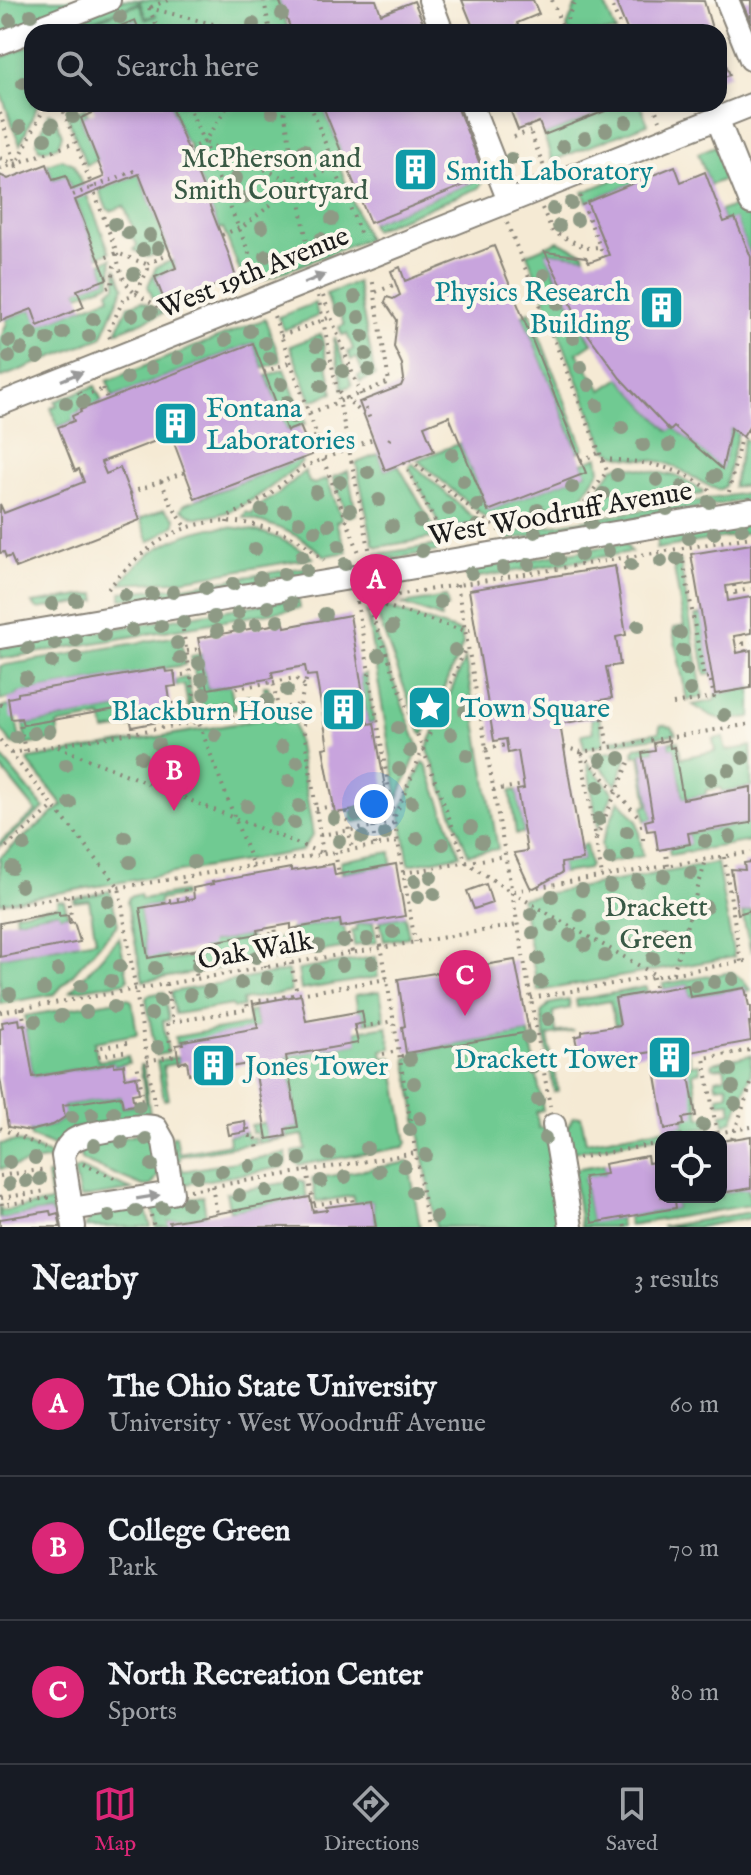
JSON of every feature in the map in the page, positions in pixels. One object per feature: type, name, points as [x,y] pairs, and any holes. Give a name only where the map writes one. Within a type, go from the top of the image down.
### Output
[{"type":"street","points":[[48,24],[109,0]]},
{"type":"street","points":[[430,0],[439,24]]},
{"type":"street","points":[[727,0],[751,59]]},
{"type":"street","points":[[0,43],[24,34]]},
{"type":"street","name":"West 19th Avenue","points":[[0,404],[507,210],[751,105]]},
{"type":"street","points":[[474,112],[507,210]]},
{"type":"street","points":[[717,118],[751,203]]},
{"type":"street","name":"West Woodruff Avenue","points":[[0,637],[751,510]]},
{"type":"street","points":[[151,1125],[164,1142],[172,1193],[73,1218],[51,1170],[72,1141],[151,1125]]},
{"type":"street","points":[[554,1125],[571,1227]]},
{"type":"path","points":[[149,8],[168,0]]},
{"type":"path","points":[[264,0],[268,24]]},
{"type":"path","points":[[552,0],[562,24]]},
{"type":"path","points":[[566,24],[575,0]]},
{"type":"path","points":[[609,0],[620,24]]},
{"type":"path","points":[[149,8],[156,24]]},
{"type":"path","points":[[149,8],[213,24]]},
{"type":"path","points":[[16,165],[42,112]]},
{"type":"path","points":[[64,112],[117,253],[126,286],[124,298],[108,333],[110,338]]},
{"type":"path","points":[[191,112],[260,280]]},
{"type":"path","points":[[188,149],[204,142],[224,112]]},
{"type":"path","points":[[284,112],[310,260]]},
{"type":"path","points":[[313,112],[362,238]]},
{"type":"path","points":[[656,112],[660,122]]},
{"type":"path","points":[[0,113],[19,175]]},
{"type":"path","points":[[514,137],[529,128],[545,169]]},
{"type":"path","points":[[204,142],[297,184]]},
{"type":"path","points":[[0,169],[75,143]]},
{"type":"path","points":[[0,158],[16,165]]},
{"type":"path","points":[[222,235],[239,228],[297,184],[345,163]]},
{"type":"path","points":[[73,195],[137,170]]},
{"type":"path","points":[[577,189],[604,257]]},
{"type":"path","points":[[541,203],[553,232],[586,248],[600,247]]},
{"type":"path","points":[[507,210],[607,471],[575,517]]},
{"type":"path","points":[[99,260],[117,253],[146,264],[171,254]]},
{"type":"path","points":[[107,288],[112,286],[117,262]]},
{"type":"path","points":[[124,298],[136,294],[148,269],[146,264]]},
{"type":"path","points":[[310,413],[389,382],[371,270]]},
{"type":"path","points":[[375,292],[396,284]]},
{"type":"path","points":[[126,286],[172,314]]},
{"type":"path","points":[[370,553],[319,291],[371,422]]},
{"type":"path","points":[[272,310],[360,555]]},
{"type":"path","points":[[281,336],[331,317]]},
{"type":"path","points":[[264,372],[291,362]]},
{"type":"path","points":[[104,389],[107,399]]},
{"type":"path","points":[[337,391],[364,415]]},
{"type":"path","points":[[729,492],[740,441],[749,430]]},
{"type":"path","points":[[306,440],[318,436]]},
{"type":"path","points":[[227,523],[228,517],[266,497],[303,467],[373,439]]},
{"type":"path","points":[[581,460],[601,456],[672,470],[714,494]]},
{"type":"path","points":[[445,540],[404,463],[411,461],[500,531]]},
{"type":"path","points":[[130,493],[185,472]]},
{"type":"path","points":[[161,481],[186,527]]},
{"type":"path","points":[[108,589],[144,551],[186,527],[246,523],[298,540],[324,560]]},
{"type":"path","points":[[366,600],[751,537]]},
{"type":"path","points":[[673,704],[714,697],[712,677],[704,678],[681,549]]},
{"type":"path","points":[[615,570],[626,569],[625,558]]},
{"type":"path","points":[[685,573],[695,572]]},
{"type":"path","points":[[457,585],[554,1125]]},
{"type":"path","points":[[734,585],[736,599]]},
{"type":"path","points":[[735,592],[751,589]]},
{"type":"path","points":[[366,600],[465,631],[475,629]]},
{"type":"path","points":[[366,600],[466,862],[511,892],[655,976]]},
{"type":"path","points":[[357,602],[415,942]]},
{"type":"path","points":[[693,613],[701,612]]},
{"type":"path","points":[[183,630],[198,721],[256,874]]},
{"type":"path","points":[[352,633],[362,631]]},
{"type":"path","points":[[741,634],[745,651]]},
{"type":"path","points":[[743,644],[751,643]]},
{"type":"path","points":[[320,835],[373,827],[394,820],[467,644]]},
{"type":"path","points":[[187,651],[200,649]]},
{"type":"path","points":[[174,676],[190,674]]},
{"type":"path","points":[[307,676],[300,705],[323,854]]},
{"type":"path","points":[[236,688],[295,678],[304,685]]},
{"type":"path","points":[[273,682],[278,708]]},
{"type":"path","points":[[172,702],[176,725]]},
{"type":"path","points":[[0,705],[9,704]]},
{"type":"path","points":[[11,753],[300,705]]},
{"type":"path","points":[[598,714],[602,714],[608,747]]},
{"type":"path","points":[[19,718],[25,751]]},
{"type":"path","points":[[564,747],[581,752],[751,724]]},
{"type":"path","points":[[1,743],[119,887],[157,1117]]},
{"type":"path","points":[[486,748],[507,745]]},
{"type":"path","points":[[56,746],[323,854]]},
{"type":"path","points":[[581,752],[639,817]]},
{"type":"path","points":[[581,752],[602,877]]},
{"type":"path","points":[[596,839],[629,763]]},
{"type":"path","points":[[493,790],[524,785]]},
{"type":"path","points":[[316,809],[333,806]]},
{"type":"path","points":[[0,852],[53,807]]},
{"type":"path","points":[[346,812],[352,850]]},
{"type":"path","points":[[373,827],[375,846]]},
{"type":"path","points":[[0,907],[398,842]]},
{"type":"path","points":[[665,848],[668,866]]},
{"type":"path","points":[[335,852],[339,874]]},
{"type":"path","points":[[511,892],[751,852]]},
{"type":"path","points":[[403,873],[505,856]]},
{"type":"path","points":[[723,857],[732,892],[741,962]]},
{"type":"path","points":[[673,973],[706,859]]},
{"type":"path","points":[[164,904],[164,901],[186,898],[183,877]]},
{"type":"path","points":[[67,896],[72,919],[68,920]]},
{"type":"path","points":[[377,921],[428,1227]]},
{"type":"path","name":"Oak Walk","points":[[0,1012],[517,925]]},
{"type":"path","points":[[347,926],[352,953]]},
{"type":"path","points":[[266,967],[261,936],[276,933],[275,927]]},
{"type":"path","points":[[192,950],[197,979]]},
{"type":"path","points":[[531,998],[751,960]]},
{"type":"path","points":[[291,963],[297,995]]},
{"type":"path","points":[[655,976],[656,991]]},
{"type":"path","points":[[147,1061],[172,1056],[167,1023],[248,1009],[247,1003],[387,979]]},
{"type":"path","points":[[166,984],[173,1022]]},
{"type":"path","points":[[22,1008],[25,1027]]},
{"type":"path","points":[[355,1028],[394,1021]]},
{"type":"path","points":[[127,1043],[96,1048],[98,1056],[129,1051]]},
{"type":"path","points":[[717,1131],[704,1058],[751,1050]]},
{"type":"path","points":[[383,1054],[414,1054]]},
{"type":"path","points":[[123,1065],[134,1063],[143,1099],[133,1101]]},
{"type":"path","points":[[732,1139],[751,1084]]},
{"type":"path","points":[[2,1129],[8,1122]]},
{"type":"path","points":[[679,1126],[680,1131]]},
{"type":"path","points":[[727,1131],[751,1127]]},
{"type":"path","points":[[248,1128],[250,1136],[255,1135],[258,1150]]},
{"type":"path","points":[[560,1161],[655,1144]]},
{"type":"path","points":[[635,1148],[636,1158]]},
{"type":"path","points":[[172,1193],[416,1153]]},
{"type":"path","points":[[0,1176],[51,1170]]},
{"type":"path","points":[[307,1170],[315,1212]]},
{"type":"path","points":[[212,1186],[217,1214]]},
{"type":"path","points":[[46,1191],[48,1198],[2,1205],[0,1196],[46,1191]]},
{"type":"path","points":[[314,1205],[352,1198],[353,1204]]},
{"type":"path","points":[[623,1217],[625,1227]]},
{"type":"green space","points":[[0,0],[279,0],[286,24],[137,24],[135,20],[125,24],[87,24],[139,4],[146,20],[157,15],[146,18],[140,2],[82,24],[24,24],[24,32],[0,32]]},
{"type":"green space","points":[[578,0],[603,0],[613,24],[568,24]]},
{"type":"green space","points":[[24,48],[24,112],[34,112],[20,145],[0,91],[0,58]]},
{"type":"green space","points":[[87,112],[88,115],[81,118],[98,160],[86,165],[68,118],[70,114]]},
{"type":"green space","name":"McPherson and Smith Courtyard","points":[[173,112],[325,112],[341,151],[335,154],[367,239],[246,287],[223,228],[219,229],[190,155],[188,142],[185,142]]},
{"type":"green space","points":[[603,112],[643,112],[648,124],[552,161],[544,135]]},
{"type":"green space","points":[[49,113],[54,115],[62,135],[58,146],[39,149],[37,142]]},
{"type":"green space","points":[[715,146],[721,162],[726,160],[733,176],[710,185],[698,153]]},
{"type":"green space","points":[[62,159],[74,164],[110,252],[98,257],[66,176],[53,180],[47,164]]},
{"type":"green space","points":[[635,171],[639,181],[587,202],[583,192]]},
{"type":"green space","points":[[139,174],[169,249],[148,257],[134,250],[137,245],[134,239],[124,235],[123,232],[133,228],[124,206],[111,211],[107,209],[100,193],[101,189]]},
{"type":"green space","points":[[485,177],[479,188],[373,230],[370,223]]},
{"type":"green space","points":[[743,202],[751,223],[751,257],[735,219],[724,222],[720,211]]},
{"type":"green space","points":[[558,241],[584,253],[585,257],[546,252],[561,288],[592,343],[577,353],[602,390],[620,378],[669,431],[674,427],[722,468],[731,428],[738,433],[725,486],[720,490],[670,465],[625,457],[605,448],[527,254]]},
{"type":"green space","points":[[112,258],[111,283],[79,295],[77,290],[107,279],[101,263]]},
{"type":"green space","points":[[173,260],[176,268],[155,277],[164,306],[153,299],[148,286],[156,267]]},
{"type":"green space","points":[[116,267],[124,287],[101,338],[0,378],[0,340],[6,319],[32,309],[39,325],[110,297],[108,291],[116,286]]},
{"type":"green space","points":[[357,282],[375,376],[360,382],[358,376],[363,374],[357,358],[351,360],[348,352],[353,349],[347,334],[342,335],[339,327],[344,325],[338,309],[332,311],[326,294]]},
{"type":"green space","points":[[142,301],[164,313],[116,332],[128,306]]},
{"type":"green space","points":[[315,303],[318,316],[284,330],[278,317]]},
{"type":"green space","points":[[530,312],[584,449],[578,452],[522,315]]},
{"type":"green space","points":[[265,319],[281,361],[263,368],[253,343],[113,397],[107,381]]},
{"type":"green space","points":[[321,334],[333,393],[311,401],[290,346]]},
{"type":"green space","points":[[333,339],[352,385],[343,389]]},
{"type":"green space","points":[[284,369],[306,424],[287,431],[266,376]]},
{"type":"green space","points":[[95,386],[102,402],[80,410],[74,421],[58,427],[51,408],[57,405],[55,401]]},
{"type":"green space","points":[[744,438],[751,444],[747,454],[751,457],[751,485],[733,487]]},
{"type":"green space","points":[[460,443],[488,511],[586,473],[582,463],[598,457],[600,470],[572,512],[503,526],[488,520],[417,460]]},
{"type":"green space","points":[[379,454],[385,470],[398,465],[437,532],[433,538],[378,547],[373,544],[356,463]]},
{"type":"green space","points":[[300,459],[302,462],[279,481],[252,500],[224,513],[194,517],[181,509],[185,504]]},
{"type":"green space","points":[[412,463],[484,529],[471,531],[469,525],[448,528],[449,535],[445,535],[409,467]]},
{"type":"green space","points":[[621,465],[676,476],[703,491],[702,494],[586,512],[585,509],[613,468]]},
{"type":"green space","points":[[305,471],[309,482],[314,484],[327,479],[342,519],[336,522],[347,552],[325,556],[287,531],[243,517],[246,512],[252,514],[255,508],[278,494]]},
{"type":"green space","points":[[348,471],[356,514],[348,517],[333,477]]},
{"type":"green space","points":[[751,492],[751,499],[507,540],[507,533]]},
{"type":"green space","points":[[164,509],[175,518],[175,525],[149,542],[140,519]]},
{"type":"green space","points":[[751,522],[751,533],[656,549],[658,538]]},
{"type":"green space","points":[[211,528],[239,528],[265,533],[313,558],[175,581],[121,584],[139,563],[160,547]]},
{"type":"green space","points":[[625,543],[631,552],[467,579],[465,571]]},
{"type":"green space","points":[[438,545],[439,551],[378,561],[376,554]]},
{"type":"green space","points":[[680,561],[703,697],[687,700],[673,632],[674,628],[684,626],[673,562]]},
{"type":"green space","points":[[312,566],[314,572],[175,595],[121,599],[121,592],[183,587]]},
{"type":"green space","points":[[96,594],[97,601],[37,609],[32,603]]},
{"type":"green space","points":[[446,597],[448,607],[440,608],[441,618],[402,604]]},
{"type":"green space","points":[[298,598],[300,608],[0,659],[0,648]]},
{"type":"green space","points":[[386,607],[461,632],[463,644],[424,734],[421,733],[375,609]]},
{"type":"green space","points":[[366,610],[419,748],[398,799]]},
{"type":"green space","points":[[702,615],[712,674],[705,675],[695,616]]},
{"type":"green space","points":[[177,636],[181,639],[185,665],[18,693],[18,696],[0,700],[0,666]]},
{"type":"green space","points":[[201,654],[208,689],[230,685],[234,704],[266,698],[264,686],[268,686],[271,703],[203,714],[191,656]]},
{"type":"green space","points":[[465,658],[498,849],[468,854],[427,748]]},
{"type":"green space","points":[[366,674],[374,723],[368,724],[360,676]]},
{"type":"green space","points":[[188,677],[193,715],[178,719],[177,714],[189,711],[184,685],[176,686],[175,680]]},
{"type":"green space","points":[[751,688],[751,717],[720,719],[693,705],[716,700],[715,694]]},
{"type":"green space","points":[[9,706],[16,718],[21,745],[12,744],[0,728],[0,708]]},
{"type":"green space","points":[[128,707],[132,727],[105,731],[102,717],[57,725],[59,739],[26,745],[23,725]]},
{"type":"green space","points":[[275,717],[277,723],[294,721],[313,835],[301,851],[0,903],[0,857],[63,805],[28,762],[29,759]]},
{"type":"green space","points":[[599,717],[604,745],[584,749],[582,734],[593,732],[591,718]]},
{"type":"green space","points":[[663,725],[672,727],[676,734],[612,744],[611,740],[659,732]]},
{"type":"green space","points":[[723,737],[726,751],[751,746],[751,787],[722,792],[721,788],[706,790],[706,795],[683,799],[674,748],[670,748],[669,742],[678,741],[681,758],[715,751],[713,739]]},
{"type":"green space","points":[[654,744],[655,751],[642,753],[653,819],[645,821],[643,807],[648,805],[640,755],[634,756],[633,751],[637,747]]},
{"type":"green space","points":[[624,750],[626,759],[616,785],[591,755]]},
{"type":"green space","points":[[0,755],[44,808],[0,846],[0,842],[36,811],[0,767]]},
{"type":"green space","points":[[423,762],[460,855],[409,865],[400,812]]},
{"type":"green space","points":[[587,762],[613,793],[598,829]]},
{"type":"green space","points":[[517,790],[524,833],[516,834],[510,791]]},
{"type":"green space","points":[[619,800],[637,821],[643,856],[605,863],[601,844]]},
{"type":"green space","points":[[383,806],[385,817],[353,822],[351,811]]},
{"type":"green space","points":[[751,823],[751,841],[670,855],[669,848],[689,844],[688,833]]},
{"type":"green space","points":[[586,844],[588,869],[562,873],[561,863],[583,860],[581,845]]},
{"type":"green space","points":[[391,852],[392,865],[342,873],[340,861]]},
{"type":"green space","name":"Drackett Green","points":[[717,863],[734,957],[538,991],[521,898]]},
{"type":"green space","points":[[110,891],[118,924],[55,994],[0,1004],[0,957],[96,940],[89,900],[74,902],[74,899]]},
{"type":"green space","points":[[183,892],[183,896],[159,900],[159,905],[140,908],[148,957],[166,954],[168,961],[191,957],[194,973],[143,981],[127,902],[129,897],[140,894],[141,899]]},
{"type":"green space","points":[[57,900],[64,901],[68,915],[59,916],[58,912],[16,920],[15,913],[57,906]]},
{"type":"green space","points":[[751,910],[751,953],[742,913]]},
{"type":"green space","points":[[405,916],[409,937],[384,941],[380,921]]},
{"type":"green space","points":[[340,920],[348,947],[270,960],[267,941],[292,936],[291,929]]},
{"type":"green space","points":[[373,922],[377,942],[354,946],[352,931],[357,930],[356,925]]},
{"type":"green space","points":[[250,935],[255,962],[199,972],[196,957],[203,955],[202,948],[211,942]]},
{"type":"green space","points":[[119,937],[128,979],[126,982],[71,991]]},
{"type":"green space","points":[[375,957],[378,977],[301,990],[298,970]]},
{"type":"green space","points":[[288,971],[291,992],[242,1000],[243,1007],[233,1008],[232,1005],[175,1014],[171,992]]},
{"type":"green space","points":[[732,972],[751,991],[746,992],[745,988],[690,997],[688,985],[664,989],[663,984]]},
{"type":"green space","points":[[646,987],[647,992],[616,998],[620,1025],[615,1026],[610,1001],[577,1007],[576,1000]]},
{"type":"green space","points":[[380,991],[385,1020],[364,1023],[355,995]]},
{"type":"green space","points":[[164,992],[169,1020],[163,1021],[168,1053],[156,1055],[146,999],[148,995]]},
{"type":"green space","points":[[128,998],[132,1001],[137,1034],[94,1042],[98,1061],[128,1056],[129,1063],[33,1077],[25,1016]]},
{"type":"green space","points":[[569,1000],[570,1008],[553,1012],[556,1032],[574,1031],[548,1036],[558,1091],[554,1092],[541,1013],[549,1004]]},
{"type":"green space","points":[[254,1011],[258,1028],[176,1045],[175,1037],[249,1024],[248,1012]]},
{"type":"green space","points":[[387,1026],[391,1048],[382,1050],[383,1058],[392,1057],[407,1143],[404,1147],[299,1165],[294,1161],[293,1152],[306,1150],[303,1135],[258,1143],[257,1132],[252,1133],[251,1125],[264,1123],[268,1139],[286,1136],[285,1129],[298,1127],[286,1056],[357,1043],[356,1031]]},
{"type":"green space","points":[[529,1032],[543,1110],[536,1112],[539,1128],[546,1127],[563,1227],[436,1227],[406,1058],[414,1056],[414,1052]]},
{"type":"green space","points":[[688,1052],[691,1065],[699,1064],[700,1071],[693,1073],[700,1118],[707,1117],[709,1127],[655,1131],[655,1137],[568,1153],[566,1130],[573,1117],[581,1116],[586,1142],[684,1125],[685,1053]]},
{"type":"green space","points":[[751,1055],[751,1074],[733,1120],[724,1125],[722,1114],[732,1112],[730,1102],[719,1103],[718,1096],[728,1094],[727,1085],[716,1086],[715,1079],[726,1077],[724,1067],[713,1068],[712,1063]]},
{"type":"green space","points":[[178,1057],[179,1063],[163,1066],[169,1099],[164,1100],[157,1061]]},
{"type":"green space","points":[[140,1065],[143,1065],[150,1115],[73,1129],[54,1146],[31,1137],[30,1131],[53,1125],[64,1118],[63,1105],[121,1096],[123,1107],[146,1103]]},
{"type":"green space","points":[[246,1132],[248,1138],[254,1137],[255,1143],[180,1156],[180,1160],[172,1162],[172,1136],[176,1136],[179,1153],[230,1144],[229,1135]]},
{"type":"green space","points":[[139,1134],[149,1137],[154,1147],[159,1174],[151,1186],[143,1186],[80,1157],[81,1147]]},
{"type":"green space","points":[[17,1141],[50,1155],[51,1159],[0,1169],[0,1144]]},
{"type":"green space","points":[[286,1153],[287,1163],[284,1167],[181,1185],[173,1167],[181,1166],[183,1171]]},
{"type":"green space","points":[[409,1162],[420,1227],[376,1227],[372,1201],[355,1204],[353,1196],[316,1202],[312,1179]]},
{"type":"green space","points":[[604,1164],[606,1174],[584,1178],[592,1222],[619,1218],[621,1227],[581,1227],[573,1169]]},
{"type":"green space","points":[[79,1168],[132,1190],[80,1198],[74,1171]]},
{"type":"green space","points":[[47,1175],[58,1176],[66,1219],[60,1221],[58,1214],[51,1215],[50,1211],[0,1219],[0,1205],[1,1211],[51,1202]]},
{"type":"green space","points":[[300,1180],[304,1182],[307,1198],[230,1211],[226,1193]]},
{"type":"green space","points":[[748,1188],[751,1205],[629,1225],[628,1216],[676,1208],[675,1203],[727,1203],[727,1192]]},
{"type":"green space","points":[[203,1196],[206,1216],[169,1222],[170,1227],[156,1227],[153,1207],[156,1204]]},
{"type":"green space","points":[[145,1206],[151,1227],[84,1227],[93,1217]]},
{"type":"green space","points":[[751,1212],[751,1218],[698,1227],[661,1227]]},
{"type":"building","points":[[279,0],[376,0],[381,14],[414,1],[424,24],[289,24]]},
{"type":"building","points":[[462,0],[533,0],[539,14],[517,24],[472,24]]},
{"type":"building","points":[[615,0],[704,1],[711,24],[625,24]]},
{"type":"building","points":[[741,0],[751,0],[751,23]]},
{"type":"building","points":[[95,112],[173,112],[236,278],[166,305],[155,277],[176,268],[139,174],[75,200],[107,279],[77,290],[84,307],[38,326],[32,309],[1,321],[0,175],[8,179],[47,164],[53,180],[66,176],[71,190],[104,177],[81,118]]},
{"type":"building","name":"Smith Laboratory","points":[[325,112],[459,112],[485,177],[370,223]]},
{"type":"building","points":[[511,112],[603,112],[544,135],[539,122],[518,130]]},
{"type":"building","name":"Physics Research Building","points":[[675,166],[681,182],[705,172],[724,222],[735,218],[751,257],[751,424],[743,437],[731,428],[722,469],[674,427],[670,431],[620,378],[582,326],[545,252],[586,257],[589,262],[609,255],[587,202]]},
{"type":"building","points":[[494,246],[586,473],[488,511],[449,416],[424,426],[434,451],[385,470],[359,402],[401,386],[404,379],[402,364],[394,347],[397,320],[385,302],[387,297],[393,299],[400,295],[391,271],[400,267],[405,281]]},
{"type":"building","name":"Fontana Laboratories","points":[[253,343],[287,431],[300,426],[312,455],[195,499],[171,435],[101,462],[106,474],[120,468],[140,520],[16,568],[11,556],[6,558],[4,552],[0,553],[0,504],[4,513],[84,482],[79,469],[75,471],[58,427],[74,421],[72,416],[80,410]]},
{"type":"building","points":[[470,525],[471,531],[449,535],[447,528]]},
{"type":"building","points":[[751,544],[751,582],[726,586],[728,601],[751,597],[751,633],[734,636],[737,653],[751,650],[751,688],[715,694],[691,554]]},
{"type":"building","points":[[615,566],[626,635],[616,637],[620,665],[606,667],[612,698],[596,701],[599,717],[560,724],[583,860],[561,863],[562,873],[534,888],[530,887],[514,853],[527,851],[517,790],[524,789],[518,751],[508,753],[506,739],[494,741],[469,590]]},
{"type":"building","name":"Blackburn House","points":[[350,615],[368,724],[374,723],[388,805],[335,813],[323,748],[328,747],[316,675],[307,676],[305,666],[272,672],[273,678],[208,689],[198,638]]},
{"type":"building","points":[[165,668],[166,672],[174,671],[176,686],[168,687],[173,719],[132,727],[128,707],[23,725],[21,718],[11,719],[8,698],[18,696],[18,693]]},
{"type":"building","points":[[669,740],[670,748],[674,747],[683,799],[751,787],[751,823],[688,833],[690,844],[658,850],[655,830],[647,831],[645,821],[653,819],[642,753],[655,751],[654,743]]},
{"type":"building","points":[[751,862],[751,910],[738,914],[731,869],[745,870],[744,863]]},
{"type":"building","points":[[333,864],[335,875],[396,864],[405,916],[341,927],[340,920],[291,929],[291,924],[257,930],[258,934],[211,942],[211,947],[148,958],[140,908],[194,899],[193,888],[212,882]]},
{"type":"building","points":[[486,884],[492,903],[474,909],[467,891]]},
{"type":"building","points":[[59,912],[59,916],[68,915],[69,923],[74,922],[80,942],[0,957],[0,923]]},
{"type":"building","points":[[515,960],[529,1032],[406,1053],[398,979]]},
{"type":"building","name":"Drackett Tower","points":[[688,985],[690,997],[745,988],[751,1006],[751,1041],[685,1053],[696,1116],[683,1118],[684,1125],[665,1129],[652,1052],[587,1063],[585,1050],[578,1051],[575,1037],[582,1035],[582,1031],[620,1025],[615,998]]},
{"type":"building","name":"Jones Tower","points":[[301,995],[306,1021],[362,1011],[364,1023],[354,1025],[358,1043],[286,1056],[298,1127],[285,1129],[286,1136],[267,1139],[254,1063],[189,1074],[187,1061],[179,1063],[176,1045],[184,1044],[183,1041],[258,1028],[253,1004]]},
{"type":"building","points":[[19,1019],[20,1025],[24,1024],[33,1077],[114,1063],[114,1066],[123,1065],[125,1078],[136,1076],[139,1093],[132,1094],[134,1105],[123,1107],[121,1096],[63,1105],[65,1117],[53,1125],[30,1131],[8,1127],[0,1078],[0,1029],[3,1028],[2,1022]]},
{"type":"building","points":[[245,1121],[246,1132],[229,1135],[227,1124]]},
{"type":"building","points":[[751,1136],[751,1188],[727,1192],[727,1140]]},
{"type":"building","points":[[647,1156],[648,1163],[655,1162],[655,1203],[675,1203],[676,1208],[592,1223],[584,1177],[606,1174],[604,1164]]},
{"type":"building","points":[[310,1197],[313,1212],[327,1210],[326,1207],[372,1201],[376,1227],[170,1227],[169,1222]]},
{"type":"building","points":[[50,1211],[51,1215],[58,1213],[61,1227],[0,1227],[0,1219]]},
{"type":"place","name":"Smith Laboratory","points":[[415,170]]},
{"type":"place","name":"Physics Research Building","points":[[661,307]]},
{"type":"place","name":"Fontana Laboratories","points":[[175,423]]},
{"type":"place","name":"The Ohio State University","points":[[376,620]]},
{"type":"place","name":"Town Square","points":[[429,707]]},
{"type":"place","name":"Blackburn House","points":[[344,710]]},
{"type":"place","name":"College Green","points":[[174,811]]},
{"type":"place","name":"North Recreation Center","points":[[465,1016]]},
{"type":"place","name":"Drackett Tower","points":[[669,1058]]},
{"type":"place","name":"Jones Tower","points":[[214,1065]]}]
